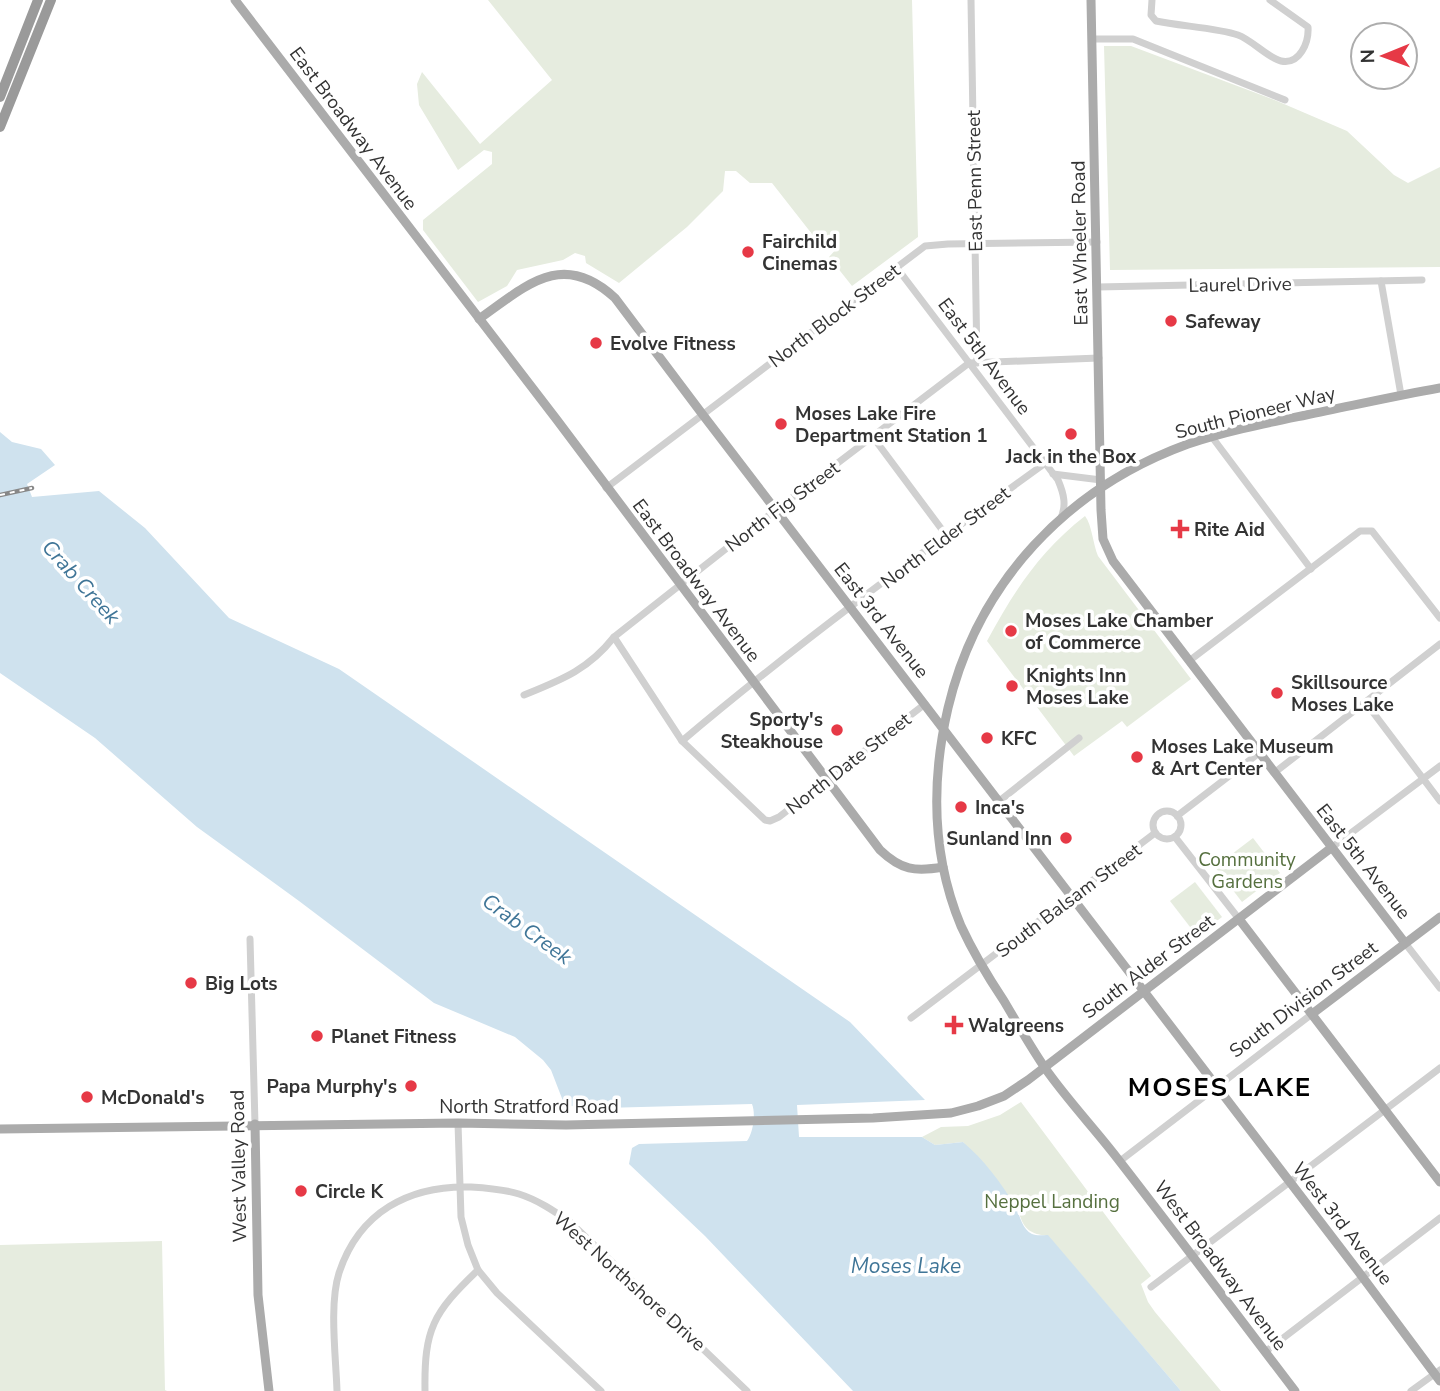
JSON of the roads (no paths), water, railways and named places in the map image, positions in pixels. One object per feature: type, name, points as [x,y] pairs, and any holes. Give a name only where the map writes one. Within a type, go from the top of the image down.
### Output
[{"type":"highway","points":[[0,97],[38,0]]},
{"type":"highway","points":[[0,127],[51,0]]},
{"type":"main road","name":"East Broadway Avenue","points":[[235,0],[880,850],[894,863],[918,870],[943,867]]},
{"type":"main road","name":"East Wheeler Road","points":[[1091,0],[1101,483]]},
{"type":"main road","name":"East 3rd Avenue","points":[[479,319],[540,278],[557,273],[587,277],[600,284],[615,298],[1216,1087]]},
{"type":"main road","name":"South Pioneer Way","points":[[943,867],[936,814],[938,757],[962,660],[996,594],[1029,551],[1059,521],[1101,483],[1169,452],[1212,437],[1267,423],[1440,388]]},
{"type":"main road","name":"East 5th Avenue","points":[[1101,483],[1101,527],[1109,555],[1405,943]]},
{"type":"main road","name":"South Alder Street","points":[[1045,1067],[1331,848]]},
{"type":"main road","points":[[943,867],[955,910],[982,966],[1045,1067],[1119,1161]]},
{"type":"main road","name":"South Division Street","points":[[1312,1014],[1440,917]]},
{"type":"main road","points":[[1238,919],[1440,1182]]},
{"type":"main road","name":"North Stratford Road","points":[[0,1129],[255,1124],[566,1125],[737,1122],[951,1113],[1004,1096],[1045,1067]]},
{"type":"main road","name":"West 3rd Avenue","points":[[1216,1087],[1438,1375]]},
{"type":"main road","name":"West Valley Road","points":[[255,1124],[258,1294],[269,1391]]},
{"type":"main road","name":"West Broadway Avenue","points":[[1119,1161],[1295,1391]]},
{"type":"street","name":"East Penn Street","points":[[971,0],[975,243],[973,363]]},
{"type":"street","points":[[1152,0],[1151,15],[1156,21],[1237,35],[1281,61],[1292,59],[1305,47],[1309,37],[1308,27],[1270,0]]},
{"type":"street","points":[[1092,40],[1133,39],[1285,100]]},
{"type":"street","name":"North Block Street","points":[[606,488],[925,246],[1097,242]]},
{"type":"street","name":"East 5th Avenue","points":[[897,268],[973,363],[1058,480],[1064,497],[1059,521]]},
{"type":"street","name":"Laurel Drive","points":[[1098,287],[1422,280]]},
{"type":"street","points":[[1381,281],[1401,395]]},
{"type":"street","points":[[973,363],[1099,358]]},
{"type":"street","name":"North Fig Street","points":[[524,695],[573,675],[603,651],[614,637],[776,510],[973,363]]},
{"type":"street","points":[[873,436],[946,535]]},
{"type":"street","points":[[1212,437],[1311,569]]},
{"type":"street","name":"North Elder Street","points":[[682,741],[752,682],[1044,464]]},
{"type":"street","points":[[1052,474],[1101,483]]},
{"type":"street","points":[[1189,661],[1360,531],[1372,531],[1440,618]]},
{"type":"street","points":[[614,637],[682,741]]},
{"type":"street","points":[[1274,773],[1440,644]]},
{"type":"street","points":[[1366,703],[1440,801]]},
{"type":"street","name":"North Date Street","points":[[682,741],[747,805],[770,821],[779,817],[925,704]]},
{"type":"street","points":[[998,802],[1079,738]]},
{"type":"street","name":"South Balsam Street","points":[[1175,837],[1167,839],[1155,833],[1153,825],[1158,814],[1166,811],[1177,816],[1259,753]]},
{"type":"street","name":"South Alder Street","points":[[1331,848],[1440,766]]},
{"type":"street","points":[[1177,816],[1181,827],[1175,837],[1238,919]]},
{"type":"street","name":"South Balsam Street","points":[[911,1018],[1155,833]]},
{"type":"street","name":"West Valley Road","points":[[250,939],[255,1124]]},
{"type":"street","points":[[1405,943],[1440,988]]},
{"type":"street","name":"South Division Street","points":[[1119,1161],[1312,1014]]},
{"type":"street","points":[[1151,1287],[1440,1068]]},
{"type":"street","points":[[458,1123],[459,1187],[464,1226],[478,1270],[496,1293],[601,1391]]},
{"type":"street","name":"West Northshore Drive","points":[[337,1391],[334,1303],[338,1275],[351,1243],[378,1213],[400,1199],[425,1189],[459,1187],[492,1188],[517,1193],[545,1205],[570,1222],[747,1391]]},
{"type":"street","points":[[1265,1352],[1440,1218]]},
{"type":"street","points":[[425,1391],[424,1357],[434,1321],[443,1307],[478,1270]]},
{"type":"street","points":[[1412,1391],[1438,1375]]},
{"type":"water","name":"Moses Lake","points":[[0,432],[12,442],[41,449],[55,465],[27,484],[32,497],[99,491],[145,528],[229,618],[339,669],[850,1022],[925,1100],[797,1105],[799,1137],[922,1137],[935,1145],[963,1142],[997,1180],[1015,1206],[1026,1229],[1034,1235],[1048,1235],[1181,1391],[853,1391],[705,1236],[629,1164],[632,1148],[639,1144],[747,1141],[753,1123],[752,1104],[604,1108],[571,1106],[563,1101],[551,1070],[543,1060],[515,1037],[434,1003],[197,827],[95,738],[0,673]]},
{"type":"railway","points":[[0,495],[32,488]]},
{"type":"place","name":"Fairchild Cinemas","points":[[748,252]]},
{"type":"place","name":"Safeway","points":[[1171,321]]},
{"type":"place","name":"Evolve Fitness","points":[[596,343]]},
{"type":"place","name":"Moses Lake Fire Department Station 1","points":[[781,424]]},
{"type":"place","name":"Jack in the Box","points":[[1071,434]]},
{"type":"place","name":"Rite Aid","points":[[1180,529]]},
{"type":"place","name":"Moses Lake Chamber of Commerce","points":[[1011,631]]},
{"type":"place","name":"Knights Inn Moses Lake","points":[[1012,686]]},
{"type":"place","name":"Skillsource Moses Lake","points":[[1277,693]]},
{"type":"place","name":"Sporty's Steakhouse","points":[[837,730]]},
{"type":"place","name":"KFC","points":[[987,738]]},
{"type":"place","name":"Moses Lake Museum & Art Center","points":[[1137,757]]},
{"type":"place","name":"Inca's","points":[[961,807]]},
{"type":"place","name":"Sunland Inn","points":[[1066,838]]},
{"type":"place","name":"Big Lots","points":[[191,983]]},
{"type":"place","name":"Walgreens","points":[[954,1025]]},
{"type":"place","name":"Planet Fitness","points":[[317,1036]]},
{"type":"place","name":"Papa Murphy's","points":[[411,1086]]},
{"type":"place","name":"McDonald's","points":[[87,1097]]},
{"type":"place","name":"Circle K","points":[[301,1191]]},
{"type":"district","name":"MOSES LAKE","points":[[1220,1087]]},
{"type":"water label","name":"Crab Creek","points":[[81,582]]},
{"type":"water label","name":"Crab Creek","points":[[527,929]]},
{"type":"park label","name":"Community Gardens","points":[[1247,870]]},
{"type":"park label","name":"Neppel Landing","points":[[1052,1201]]}]
